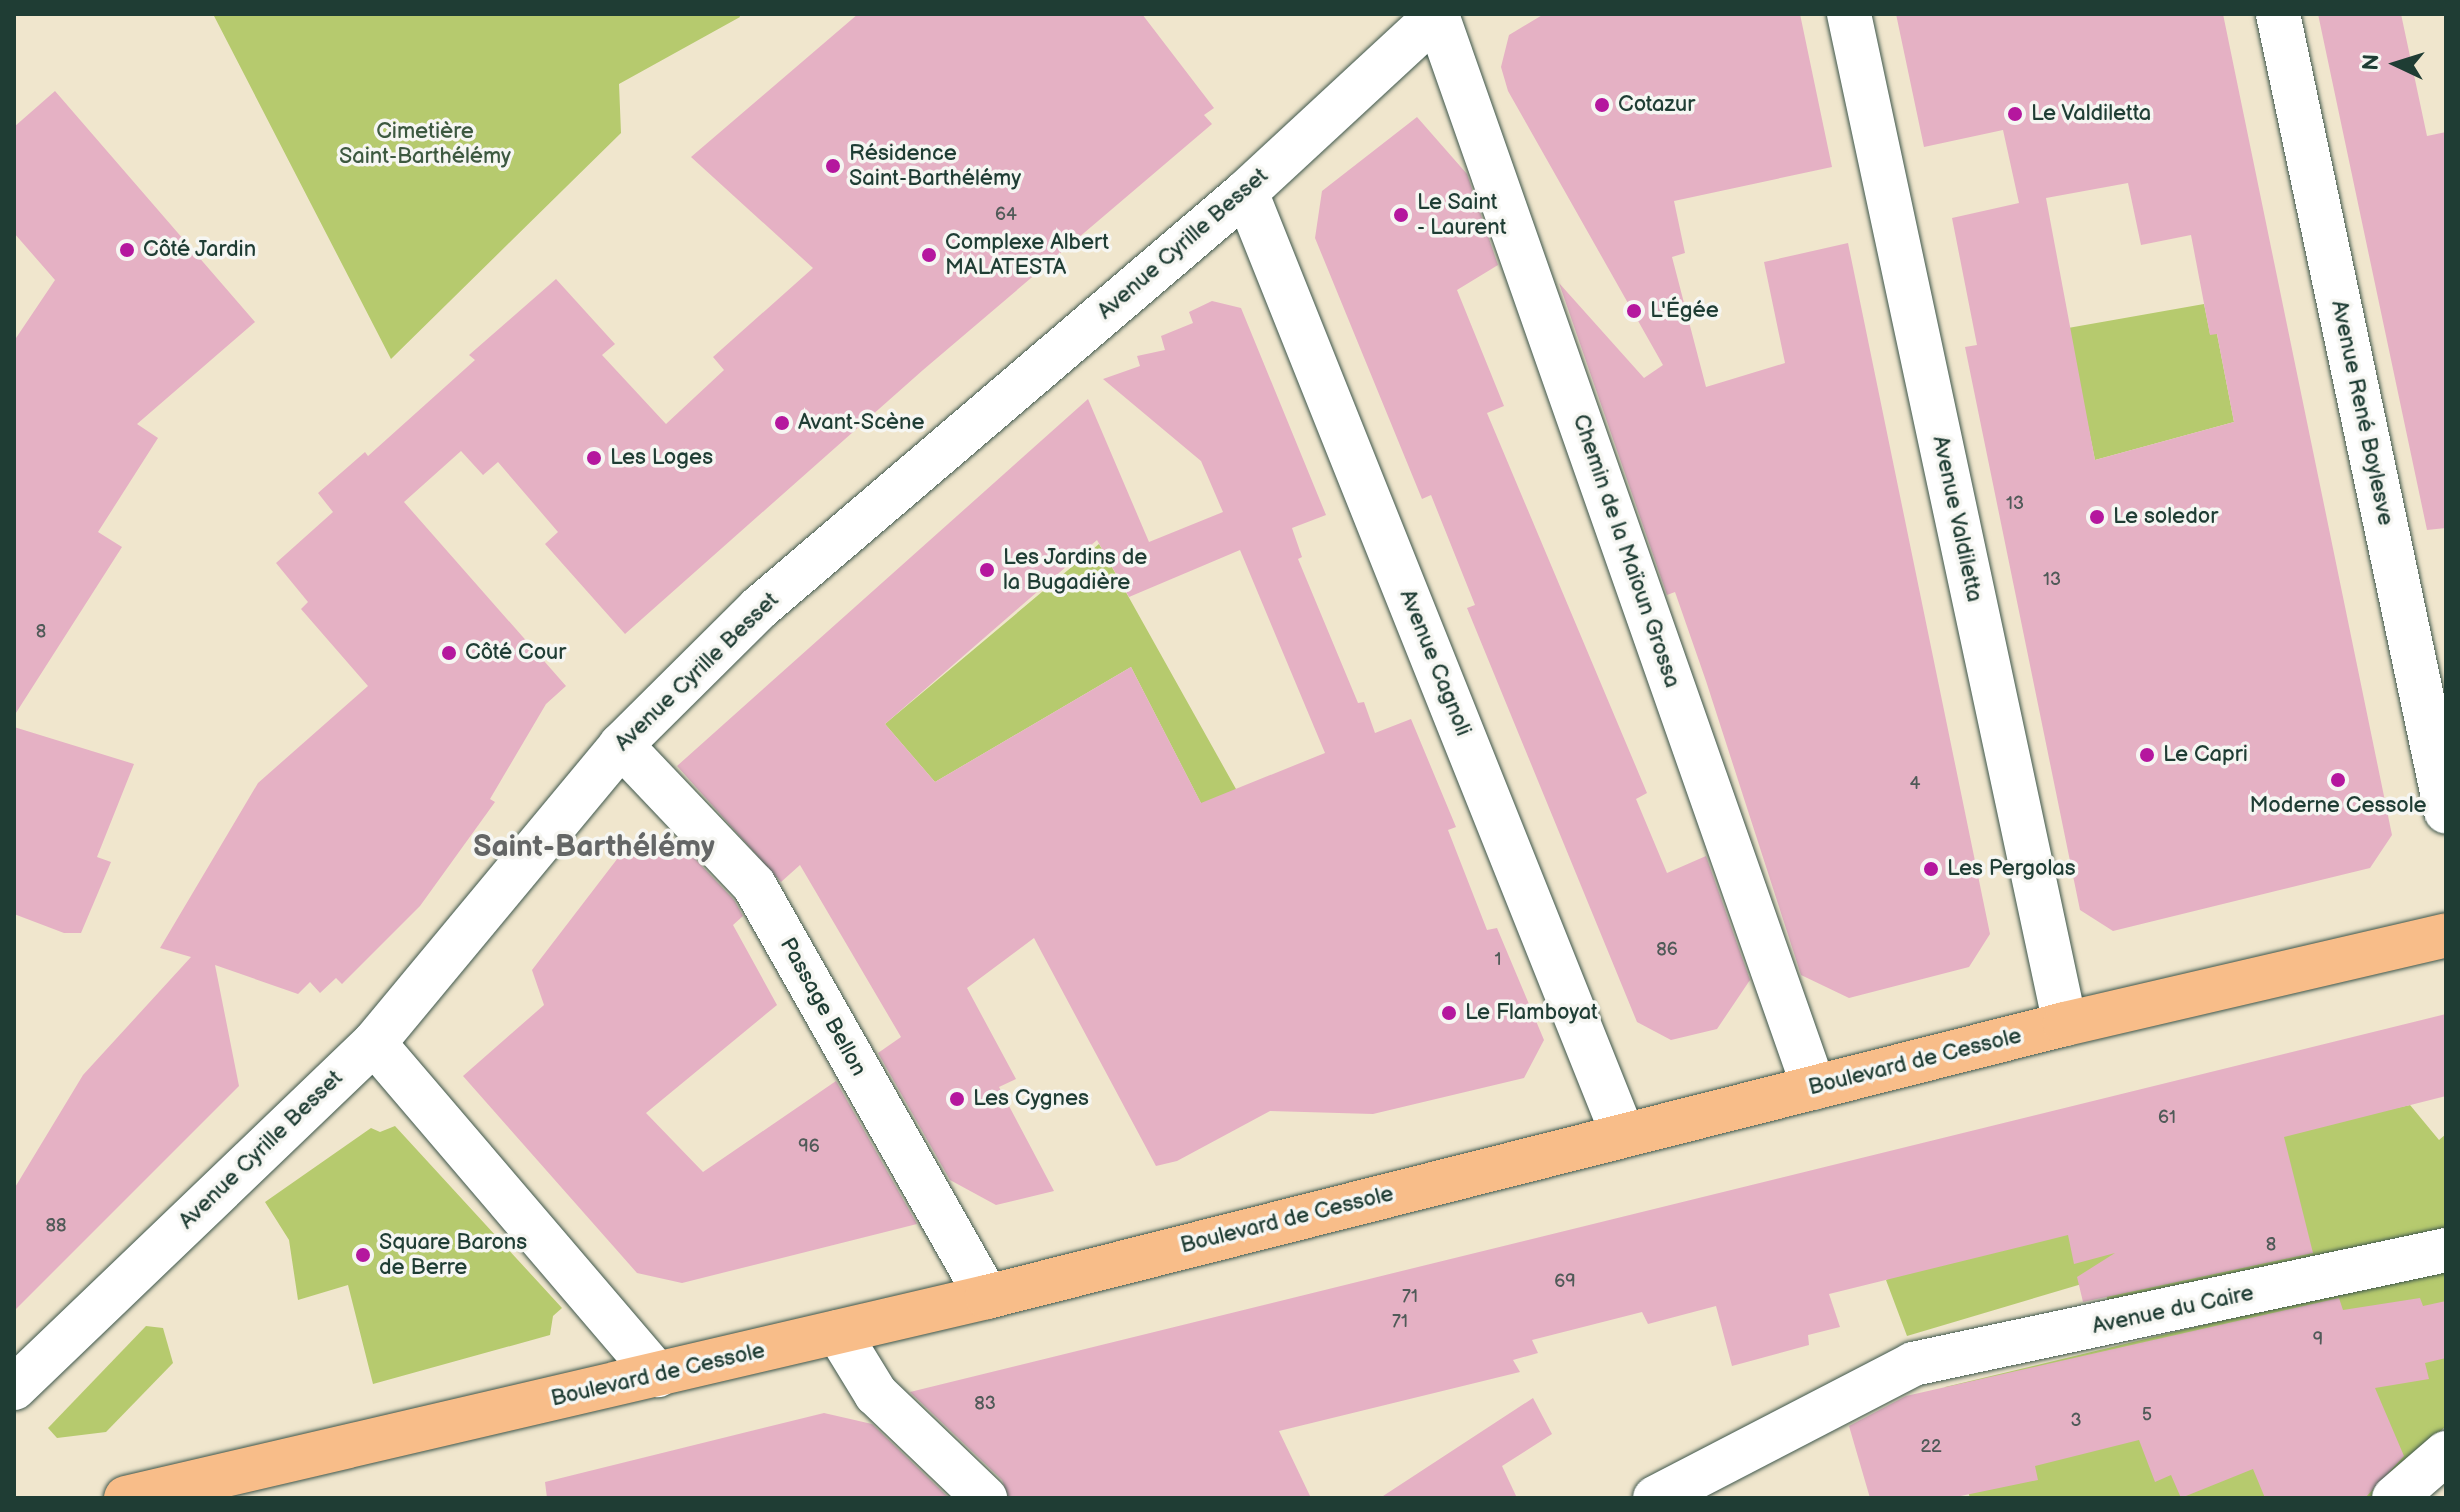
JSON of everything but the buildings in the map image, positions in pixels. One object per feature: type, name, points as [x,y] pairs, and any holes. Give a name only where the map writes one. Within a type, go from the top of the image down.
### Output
[{"type":"main road","name":"Boulevard de Cessole","points":[[126,1498],[987,1297],[2065,1024],[2446,935]]},
{"type":"street","name":"Avenue Cyrille Besset","points":[[14,1388],[374,1043],[621,745],[759,608],[1246,192],[1437,14]]},
{"type":"street","name":"Chemin de la Maïoun Grossa","points":[[1437,14],[1814,1088]]},
{"type":"street","name":"Avenue Valdiletta","points":[[1849,14],[2065,1024]]},
{"type":"street","name":"Avenue René Boylesve","points":[[2278,14],[2446,811]]},
{"type":"street","name":"Avenue Cagnoli","points":[[1246,192],[1623,1135]]},
{"type":"street","name":"Passage Bellon","points":[[621,745],[754,885],[987,1297]]},
{"type":"street","points":[[374,1043],[658,1375]]},
{"type":"street","name":"Avenue du Caire","points":[[1655,1498],[1900,1370],[2446,1250]]},
{"type":"street","points":[[838,1332],[876,1394],[985,1498]]},
{"type":"street","points":[[2394,1498],[2446,1453]]},
{"type":"green space","name":"Cimetière Saint-Barthélémy","points":[[213,14],[739,14],[740,17],[619,84],[621,133],[391,359]]},
{"type":"green space","points":[[2204,304],[2210,334],[2217,334],[2234,422],[2095,460],[2068,328]]},
{"type":"green space","points":[[1099,544],[1294,889],[1206,813],[1131,667],[935,782],[885,724]]},
{"type":"green space","points":[[2410,1105],[2439,1140],[2446,1134],[2446,1234],[2111,1314],[2102,1278],[1907,1336],[1886,1280],[2052,1184]]},
{"type":"green space","points":[[395,1126],[562,1308],[553,1316],[550,1335],[373,1384],[348,1285],[298,1300],[289,1240],[265,1202],[371,1128],[380,1132]]},
{"type":"green space","points":[[2446,1267],[2446,1426],[2370,1498],[1970,1498],[1957,1456],[1935,1416],[1945,1387]]},
{"type":"green space","points":[[146,1326],[163,1328],[173,1363],[106,1432],[57,1438],[48,1428]]},
{"type":"place","name":"Cotazur","points":[[1602,105]]},
{"type":"place","name":"Le Valdiletta","points":[[2015,114]]},
{"type":"place","name":"Résidence Saint-Barthélémy","points":[[833,166]]},
{"type":"place","name":"Le Saint - Laurent","points":[[1401,215]]},
{"type":"place","name":"Côté Jardin","points":[[127,250]]},
{"type":"place","name":"Complexe Albert MALATESTA","points":[[929,255]]},
{"type":"place","name":"L'Égée","points":[[1634,311]]},
{"type":"place","name":"Avant-Scène","points":[[782,423]]},
{"type":"place","name":"Les Loges","points":[[594,458]]},
{"type":"place","name":"Le soledor","points":[[2097,517]]},
{"type":"place","name":"Les Jardins de la Bugadière","points":[[987,570]]},
{"type":"place","name":"Côté Cour","points":[[449,653]]},
{"type":"place","name":"Le Capri","points":[[2147,755]]},
{"type":"place","name":"Moderne Cessole","points":[[2338,780]]},
{"type":"place","name":"Les Pergolas","points":[[1931,869]]},
{"type":"place","name":"Le Flamboyat","points":[[1449,1013]]},
{"type":"place","name":"Les Cygnes","points":[[957,1099]]},
{"type":"place","name":"Square Barons de Berre","points":[[363,1255]]},
{"type":"district","name":"Saint-Barthélémy","points":[[594,847]]}]
